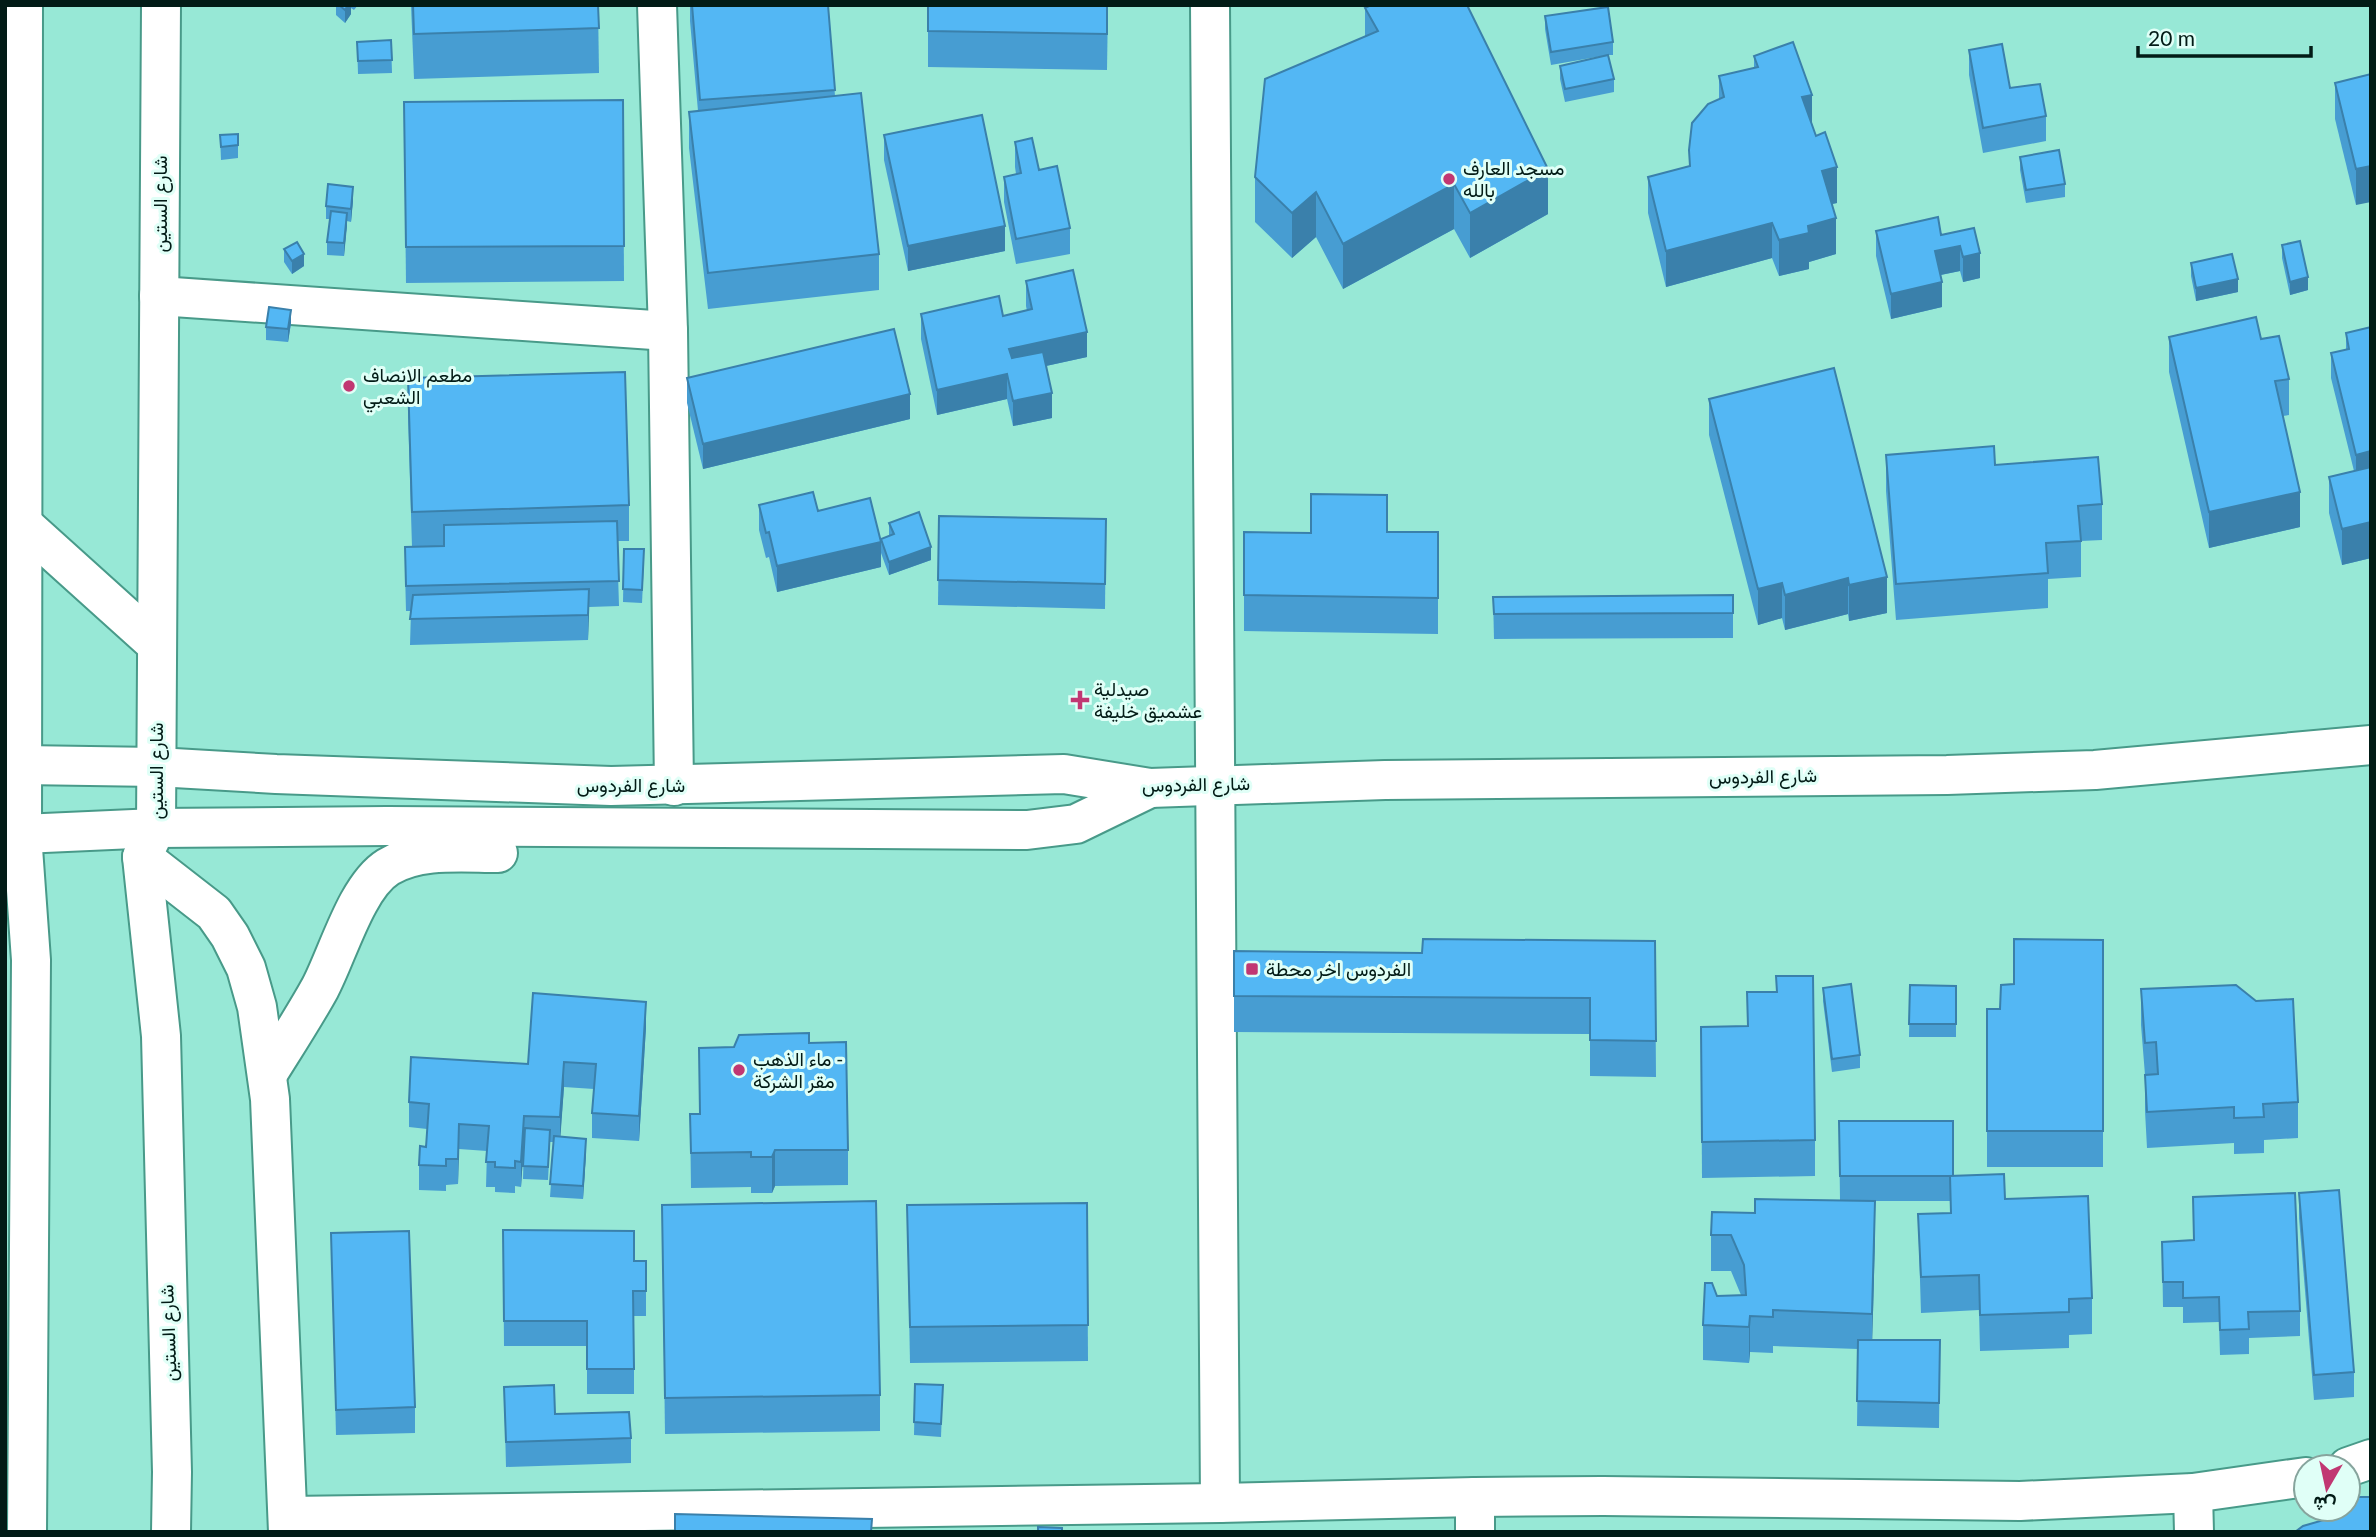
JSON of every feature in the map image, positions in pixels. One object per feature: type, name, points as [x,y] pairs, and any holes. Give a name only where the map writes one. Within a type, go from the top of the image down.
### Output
[{"type":"street","points":[[20,1527],[18,966],[22,765],[14,516],[23,5]]},
{"type":"street","name":"شارع الستين","points":[[161,5],[157,767],[149,842],[161,1036],[172,1532]]},
{"type":"street","points":[[657,5],[668,331],[674,786]]},
{"type":"street","points":[[1210,5],[1220,1503]]},
{"type":"street","points":[[159,296],[668,331]]},
{"type":"street","points":[[14,516],[157,645]]},
{"type":"street","name":"شارع الفردوس","points":[[22,765],[157,767],[611,786],[1064,774],[1150,788],[1385,780],[1947,775],[2370,755]]},
{"type":"street","points":[[22,834],[149,842],[480,827],[882,830],[1052,828],[1076,824],[1150,788]]},
{"type":"street","points":[[267,1075],[320,987],[372,879],[389,866],[409,858],[431,854],[779,846],[882,830]]},
{"type":"street","points":[[149,842],[214,913],[230,936],[246,968],[257,1007],[267,1075],[288,1524],[1006,1519],[1220,1503],[1475,1514],[1603,1496],[2020,1501],[2193,1493],[2292,1479]]},
{"type":"street","points":[[2193,1493],[2194,1532]]},
{"type":"building","points":[[413,5],[598,5],[599,28],[414,34]]},
{"type":"building","points":[[692,5],[828,5],[835,90],[700,100]]},
{"type":"building","points":[[928,5],[1107,5],[1107,34],[928,31]]},
{"type":"building","points":[[1371,5],[1467,5],[1548,169],[1470,213],[1454,184],[1343,244],[1316,192],[1292,213],[1255,177],[1265,79],[1378,31],[1365,8]]},
{"type":"building","points":[[1608,7],[1613,42],[1551,52],[1545,16]]},
{"type":"building","points":[[391,40],[392,60],[358,61],[357,42]]},
{"type":"building","points":[[1793,42],[1812,95],[1802,97],[1816,136],[1825,132],[1837,167],[1822,171],[1836,218],[1808,226],[1809,233],[1779,240],[1772,223],[1666,251],[1648,177],[1690,166],[1692,123],[1708,104],[1724,97],[1719,76],[1758,67],[1754,56]]},
{"type":"building","points":[[2002,44],[2010,88],[2040,84],[2046,116],[1983,128],[1969,50]]},
{"type":"building","points":[[1608,55],[1614,79],[1565,89],[1560,66]]},
{"type":"building","points":[[2371,74],[2371,166],[2356,169],[2335,83]]},
{"type":"building","points":[[861,93],[879,254],[708,273],[689,112]]},
{"type":"building","points":[[623,100],[624,246],[406,247],[404,102]]},
{"type":"building","points":[[982,115],[1005,226],[908,246],[884,135]]},
{"type":"building","points":[[238,134],[238,145],[221,147],[220,135]]},
{"type":"building","points":[[1032,138],[1039,170],[1057,166],[1070,228],[1016,239],[1004,177],[1021,173],[1015,142]]},
{"type":"building","points":[[2059,150],[2065,184],[2026,190],[2020,157]]},
{"type":"building","points":[[328,184],[353,187],[351,209],[326,206]]},
{"type":"building","points":[[331,211],[347,213],[344,243],[327,242]]},
{"type":"building","points":[[1938,217],[1941,235],[1974,228],[1980,253],[1963,257],[1960,246],[1935,251],[1942,282],[1891,294],[1876,231]]},
{"type":"building","points":[[2300,241],[2308,277],[2290,282],[2282,245]]},
{"type":"building","points":[[297,242],[304,254],[292,261],[284,249]]},
{"type":"building","points":[[2232,254],[2238,279],[2196,288],[2191,263]]},
{"type":"building","points":[[1073,270],[1087,332],[1009,349],[1012,358],[1043,352],[1052,393],[1013,401],[1007,374],[937,390],[921,314],[999,296],[1003,316],[1032,309],[1026,281]]},
{"type":"building","points":[[269,307],[291,310],[288,329],[266,327]]},
{"type":"building","points":[[2256,317],[2261,339],[2279,336],[2289,379],[2275,381],[2300,492],[2209,512],[2169,337]]},
{"type":"building","points":[[2371,327],[2371,451],[2356,455],[2331,353],[2349,349],[2346,333]]},
{"type":"building","points":[[894,329],[910,394],[703,444],[687,378]]},
{"type":"building","points":[[1834,368],[1887,577],[1849,585],[1848,578],[1785,595],[1782,583],[1758,589],[1709,399]]},
{"type":"building","points":[[625,372],[629,505],[412,512],[408,378]]},
{"type":"building","points":[[1994,446],[1995,465],[2098,457],[2102,504],[2078,506],[2081,541],[2046,543],[2048,573],[1896,584],[1886,455]]},
{"type":"building","points":[[2371,467],[2371,522],[2342,529],[2329,477]]},
{"type":"building","points":[[813,492],[818,511],[870,498],[881,542],[777,566],[759,505]]},
{"type":"building","points":[[1311,494],[1387,495],[1387,532],[1438,532],[1438,598],[1244,595],[1244,532],[1311,533]]},
{"type":"building","points":[[919,512],[931,547],[889,562],[881,539],[894,534],[889,523]]},
{"type":"building","points":[[939,516],[1106,519],[1105,584],[938,580]]},
{"type":"building","points":[[617,521],[619,581],[406,586],[405,547],[444,546],[444,525]]},
{"type":"building","points":[[624,549],[644,549],[642,590],[623,589]]},
{"type":"building","points":[[589,589],[588,615],[410,619],[413,595]]},
{"type":"building","points":[[1733,595],[1733,613],[1494,614],[1493,597]]},
{"type":"building","points":[[1423,939],[1655,941],[1656,1041],[1590,1040],[1590,998],[1234,996],[1234,951],[1422,953]]},
{"type":"building","points":[[2014,939],[2103,940],[2103,1131],[1987,1131],[1987,1009],[2000,1009],[2001,985],[2014,984]]},
{"type":"building","points":[[1776,976],[1813,976],[1815,1140],[1702,1142],[1701,1027],[1748,1026],[1747,992],[1777,992]]},
{"type":"building","points":[[1851,984],[1860,1055],[1832,1059],[1823,988]]},
{"type":"building","points":[[1910,985],[1956,986],[1956,1024],[1909,1024]]},
{"type":"building","points":[[2236,985],[2256,1001],[2293,999],[2298,1102],[2263,1104],[2264,1117],[2234,1118],[2234,1107],[2147,1112],[2145,1075],[2158,1074],[2156,1042],[2145,1043],[2141,989]]},
{"type":"building","points":[[533,993],[646,1002],[639,1116],[592,1113],[596,1064],[564,1062],[560,1117],[524,1116],[521,1162],[515,1161],[515,1168],[495,1167],[495,1162],[486,1162],[489,1126],[459,1124],[458,1159],[446,1159],[446,1166],[419,1165],[420,1146],[426,1147],[429,1104],[409,1102],[411,1057],[528,1064]]},
{"type":"building","points":[[809,1033],[809,1043],[846,1042],[848,1150],[775,1150],[772,1157],[751,1157],[751,1152],[691,1153],[690,1114],[700,1114],[699,1048],[734,1047],[739,1035]]},
{"type":"building","points":[[1839,1121],[1953,1121],[1953,1176],[1840,1176]]},
{"type":"building","points":[[525,1128],[550,1130],[548,1167],[523,1166]]},
{"type":"building","points":[[554,1136],[586,1139],[583,1186],[550,1184]]},
{"type":"building","points":[[2004,1174],[2005,1199],[2088,1196],[2092,1298],[2069,1299],[2069,1312],[1980,1315],[1979,1275],[1921,1277],[1918,1214],[1951,1213],[1950,1176]]},
{"type":"building","points":[[2339,1190],[2354,1372],[2314,1375],[2299,1193]]},
{"type":"building","points":[[2295,1193],[2300,1311],[2248,1312],[2249,1329],[2220,1330],[2219,1297],[2183,1298],[2183,1282],[2163,1282],[2162,1242],[2194,1240],[2193,1197]]},
{"type":"building","points":[[1755,1199],[1875,1201],[1872,1314],[1773,1310],[1773,1317],[1750,1316],[1749,1327],[1703,1325],[1705,1283],[1712,1283],[1717,1296],[1746,1295],[1744,1265],[1731,1235],[1711,1235],[1712,1212],[1755,1213]]},
{"type":"building","points":[[876,1201],[880,1395],[665,1398],[662,1205]]},
{"type":"building","points":[[1087,1203],[1088,1325],[910,1327],[907,1205]]},
{"type":"building","points":[[503,1230],[634,1231],[634,1261],[646,1261],[646,1291],[633,1291],[634,1369],[587,1369],[587,1321],[504,1321]]},
{"type":"building","points":[[409,1231],[415,1407],[336,1410],[331,1233]]},
{"type":"building","points":[[1858,1340],[1940,1340],[1939,1403],[1857,1401]]},
{"type":"building","points":[[915,1384],[943,1385],[941,1424],[914,1422]]},
{"type":"building","points":[[554,1385],[555,1414],[629,1412],[631,1438],[506,1442],[504,1387]]},
{"type":"building","points":[[2362,1497],[2371,1497],[2371,1532],[2295,1532],[2314,1523],[2362,1523]]},
{"type":"building","points":[[675,1514],[872,1519],[871,1532],[675,1532]]},
{"type":"building","points":[[1038,1527],[1062,1528],[1062,1532],[1038,1532]]},
{"type":"place","name":"مسجد العارف بالله","points":[[1449,179]]},
{"type":"place","name":"مطعم الانصاف الشعبي","points":[[349,386]]},
{"type":"place","name":"صيدلية عشميق خليفة","points":[[1080,700]]},
{"type":"place","name":"الفردوس اخر محطة","points":[[1252,969]]},
{"type":"place","name":"ماء الذهب - مقر الشركة","points":[[739,1070]]}]
